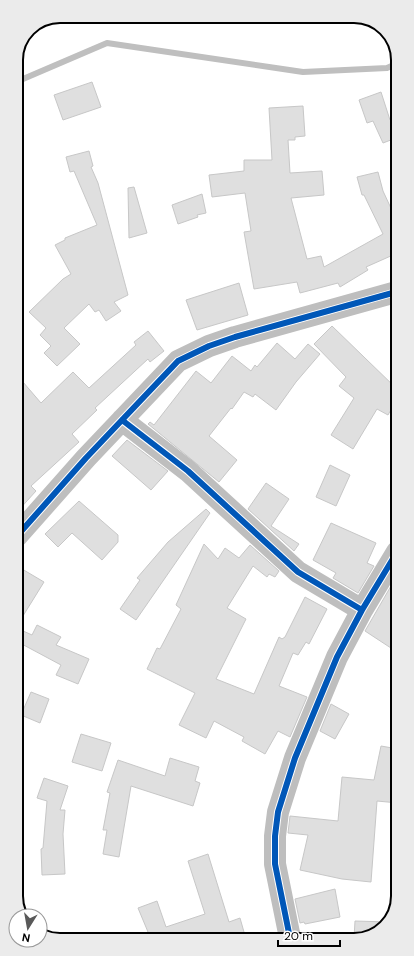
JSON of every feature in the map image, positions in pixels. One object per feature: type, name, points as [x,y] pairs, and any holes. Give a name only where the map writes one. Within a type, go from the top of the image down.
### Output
[{"type":"street","points":[[23,529],[81,464],[178,361],[209,346],[235,336],[391,293]]},
{"type":"street","points":[[122,420],[188,471],[298,572],[362,610]]},
{"type":"street","points":[[289,933],[275,864],[275,836],[278,812],[295,758],[337,657],[362,610],[391,562]]},
{"type":"building","points":[[92,82],[101,107],[63,120],[54,95]]},
{"type":"building","points":[[381,92],[391,120],[391,140],[383,143],[373,121],[367,123],[359,100]]},
{"type":"building","points":[[303,106],[305,136],[295,137],[295,140],[288,140],[290,173],[322,171],[324,195],[291,198],[307,259],[321,256],[324,267],[383,234],[364,195],[362,195],[357,177],[378,172],[383,191],[391,208],[391,256],[366,267],[368,270],[340,287],[338,283],[300,293],[297,282],[254,289],[244,232],[251,231],[245,193],[212,197],[209,175],[244,171],[244,160],[272,160],[269,108]]},
{"type":"building","points":[[89,151],[93,166],[91,167],[98,183],[128,295],[114,302],[121,311],[106,321],[99,310],[95,312],[89,304],[64,328],[80,344],[57,366],[44,353],[51,346],[40,335],[46,328],[29,312],[63,279],[71,274],[55,245],[65,240],[65,238],[97,225],[74,171],[70,172],[66,157]]},
{"type":"building","points":[[134,187],[147,233],[129,238],[128,188]]},
{"type":"building","points":[[202,194],[206,213],[197,215],[198,217],[178,224],[172,205]]},
{"type":"building","points":[[239,283],[248,315],[197,330],[186,300]]},
{"type":"building","points":[[332,326],[391,383],[391,410],[388,415],[377,409],[353,449],[331,435],[354,398],[339,386],[346,377],[314,344]]},
{"type":"building","points":[[148,331],[164,351],[150,362],[148,359],[95,408],[97,410],[72,434],[79,442],[31,486],[36,491],[23,505],[23,382],[41,403],[73,372],[89,388],[136,345],[134,342]]},
{"type":"building","points":[[277,343],[295,359],[308,344],[320,354],[296,382],[276,410],[255,394],[253,397],[244,392],[232,409],[231,408],[209,436],[237,460],[219,482],[148,424],[150,422],[154,425],[196,371],[211,383],[232,356],[251,371],[255,365],[257,367]]},
{"type":"building","points":[[127,440],[168,471],[151,490],[112,456]]},
{"type":"building","points":[[330,465],[350,475],[336,506],[316,497]]},
{"type":"building","points":[[266,483],[289,499],[271,526],[299,544],[294,551],[248,509]]},
{"type":"building","points":[[79,501],[118,535],[118,542],[102,560],[72,533],[58,547],[45,534]]},
{"type":"building","points":[[206,509],[210,513],[136,620],[120,609],[140,580],[137,578],[168,542]]},
{"type":"building","points":[[331,523],[376,543],[367,563],[374,566],[358,593],[333,578],[336,573],[313,560]]},
{"type":"building","points":[[204,544],[218,559],[225,548],[239,558],[250,545],[279,571],[275,577],[269,574],[267,577],[253,566],[227,608],[246,619],[216,679],[254,694],[279,637],[282,639],[285,637],[305,597],[327,609],[309,644],[306,642],[298,655],[293,653],[279,686],[307,697],[290,737],[278,731],[265,754],[242,741],[244,737],[214,721],[206,738],[179,725],[195,693],[147,669],[157,648],[160,649],[181,609],[176,605]]},
{"type":"building","points":[[23,570],[44,582],[23,616]]},
{"type":"building","points":[[391,586],[391,648],[365,631]]},
{"type":"building","points":[[37,625],[61,637],[56,645],[89,659],[78,684],[56,675],[61,665],[23,645],[23,631],[32,635]]},
{"type":"building","points":[[31,692],[49,699],[40,723],[23,716],[23,710]]},
{"type":"building","points":[[331,704],[349,714],[335,739],[320,731]]},
{"type":"building","points":[[81,734],[111,743],[102,771],[72,762]]},
{"type":"building","points":[[381,746],[391,748],[391,802],[377,801],[371,882],[342,879],[300,870],[308,835],[288,833],[290,816],[338,821],[342,777],[374,780]]},
{"type":"building","points":[[170,758],[199,767],[195,781],[200,783],[193,806],[131,786],[119,857],[103,854],[107,830],[103,830],[110,793],[107,792],[118,760],[165,776]]},
{"type":"building","points":[[44,778],[68,786],[60,810],[65,810],[63,834],[65,874],[42,875],[41,849],[43,848],[47,801],[37,798]]},
{"type":"building","points":[[208,854],[229,922],[240,918],[244,933],[145,933],[148,932],[138,908],[157,901],[166,927],[205,914],[188,861]]},
{"type":"building","points":[[335,889],[340,917],[305,924],[304,922],[300,923],[295,899]]},
{"type":"building","points":[[355,921],[380,922],[375,927],[366,931],[354,933]]},
{"type":"waterway","points":[[23,79],[107,43],[303,72],[387,68],[391,66]]},
{"type":"cycle path","points":[[23,529],[86,458],[178,361],[209,346],[235,337],[391,293]]},
{"type":"cycle path","points":[[122,420],[188,471],[298,572],[362,610]]},
{"type":"cycle path","points":[[289,933],[275,864],[275,836],[278,812],[295,758],[337,657],[362,610],[391,562]]}]
